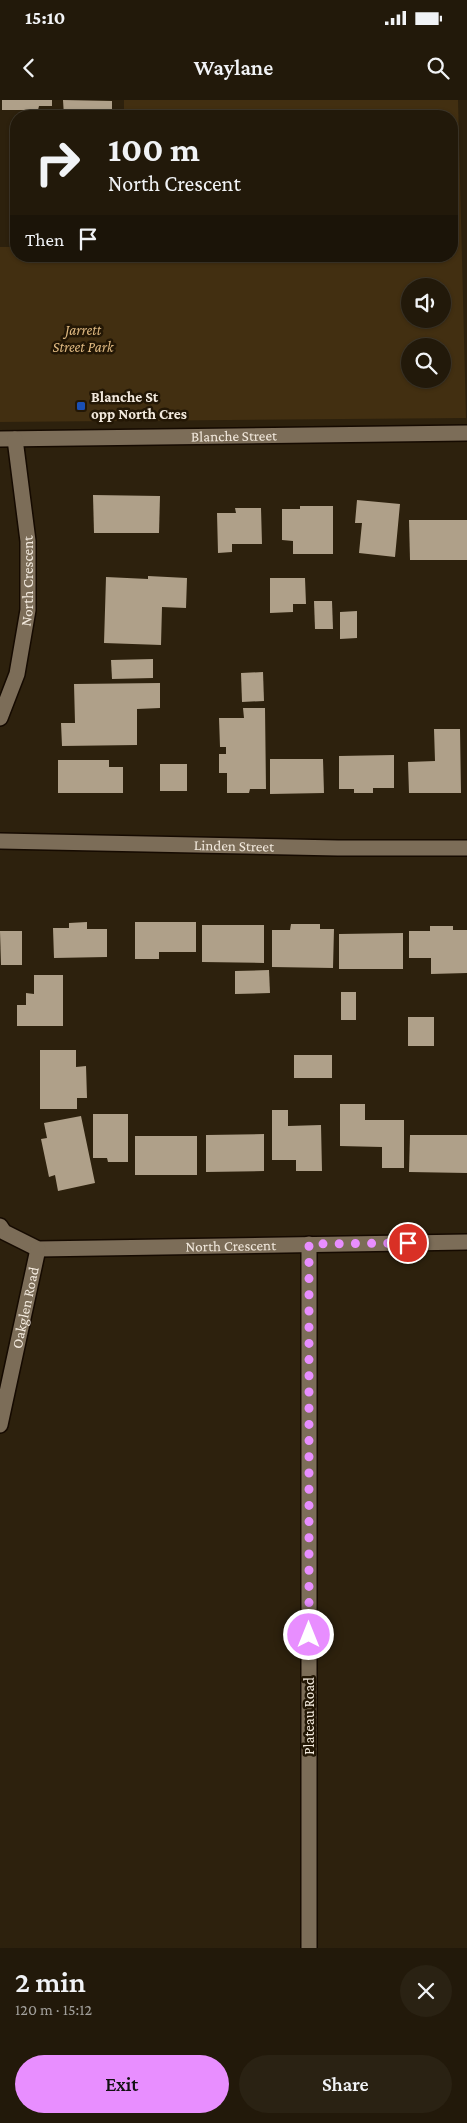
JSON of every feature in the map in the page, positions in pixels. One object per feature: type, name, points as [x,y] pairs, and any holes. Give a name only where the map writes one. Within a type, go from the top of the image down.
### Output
[{"type":"street","name":"Blanche Street","points":[[8,439],[467,433]]},
{"type":"street","name":"North Crescent","points":[[0,718],[17,674],[28,610],[28,541],[8,439]]},
{"type":"street","name":"Linden Street","points":[[0,842],[328,848],[467,848]]},
{"type":"street","name":"North Crescent","points":[[0,1226],[4,1232],[38,1249],[467,1242]]},
{"type":"street","name":"Plateau Road","points":[[309,1244],[309,1948]]},
{"type":"street","name":"Oakglen Road","points":[[0,1425],[38,1249]]},
{"type":"green space","name":"Jarrett Street Park","points":[[124,100],[458,100],[466,418],[0,422],[0,247],[10,247],[10,262],[458,262],[458,110],[124,110]]},
{"type":"building","points":[[2,100],[52,100],[52,106],[39,106],[38,110],[2,110]]},
{"type":"building","points":[[63,100],[112,101],[112,110],[64,110]]},
{"type":"building","points":[[93,495],[160,496],[159,533],[94,533]]},
{"type":"building","points":[[357,500],[400,504],[395,557],[359,553],[362,523],[355,523]]},
{"type":"building","points":[[300,506],[333,506],[333,554],[293,554],[293,541],[282,540],[282,509],[300,509]]},
{"type":"building","points":[[235,508],[261,508],[262,544],[232,544],[232,552],[218,553],[217,513],[236,513]]},
{"type":"building","points":[[409,520],[467,520],[467,560],[410,560]]},
{"type":"building","points":[[148,576],[187,578],[186,608],[162,607],[161,645],[104,643],[106,577],[148,579]]},
{"type":"building","points":[[270,578],[305,578],[306,604],[293,604],[293,612],[270,613]]},
{"type":"building","points":[[314,601],[332,601],[333,629],[315,629]]},
{"type":"building","points":[[357,611],[357,638],[340,639],[340,612]]},
{"type":"building","points":[[153,659],[153,678],[112,679],[111,660]]},
{"type":"building","points":[[263,672],[264,701],[242,702],[241,673]]},
{"type":"building","points":[[160,683],[160,708],[137,709],[137,745],[62,746],[61,723],[75,723],[74,684]]},
{"type":"building","points":[[243,708],[265,708],[266,789],[250,789],[249,793],[227,793],[227,773],[219,773],[219,754],[226,754],[226,747],[220,747],[219,718],[244,718]]},
{"type":"building","points":[[434,729],[460,729],[461,793],[409,793],[408,762],[435,761]]},
{"type":"building","points":[[394,755],[394,788],[373,788],[373,793],[354,793],[354,789],[339,789],[339,756]]},
{"type":"building","points":[[270,759],[323,759],[324,793],[270,794]]},
{"type":"building","points":[[58,760],[109,760],[109,767],[123,767],[123,793],[58,793]]},
{"type":"building","points":[[160,764],[187,764],[187,791],[160,791]]},
{"type":"building","points":[[87,922],[87,929],[107,929],[107,957],[54,958],[53,928],[69,928],[69,923]]},
{"type":"building","points":[[135,922],[196,922],[196,952],[159,952],[159,959],[135,959]]},
{"type":"building","points":[[291,924],[320,924],[320,929],[334,929],[333,968],[272,967],[272,930],[290,930]]},
{"type":"building","points":[[202,925],[264,925],[264,963],[202,962]]},
{"type":"building","points":[[430,926],[453,926],[453,930],[467,930],[467,973],[431,974],[431,958],[409,958],[409,931],[430,931]]},
{"type":"building","points":[[0,931],[22,931],[22,965],[1,965]]},
{"type":"building","points":[[403,933],[403,969],[339,969],[339,934]]},
{"type":"building","points":[[269,970],[270,993],[235,994],[235,971]]},
{"type":"building","points":[[34,975],[63,975],[63,1026],[17,1026],[17,1005],[26,1005],[26,993],[34,994]]},
{"type":"building","points":[[341,992],[356,992],[356,1020],[341,1020]]},
{"type":"building","points":[[408,1017],[434,1017],[434,1046],[408,1046]]},
{"type":"building","points":[[40,1050],[76,1050],[76,1067],[86,1066],[87,1098],[77,1098],[77,1109],[40,1109]]},
{"type":"building","points":[[294,1055],[332,1055],[332,1078],[294,1078]]},
{"type":"building","points":[[340,1104],[365,1104],[365,1120],[404,1120],[404,1168],[382,1168],[382,1147],[340,1146]]},
{"type":"building","points":[[272,1110],[288,1110],[288,1126],[321,1125],[322,1171],[296,1171],[296,1160],[272,1160]]},
{"type":"building","points":[[93,1114],[128,1114],[128,1162],[108,1162],[107,1158],[93,1158]]},
{"type":"building","points":[[81,1116],[95,1183],[58,1191],[55,1175],[49,1177],[41,1139],[47,1138],[44,1123]]},
{"type":"building","points":[[264,1134],[264,1171],[206,1172],[206,1135]]},
{"type":"building","points":[[410,1135],[467,1135],[467,1173],[409,1172]]},
{"type":"building","points":[[135,1136],[197,1136],[197,1175],[135,1175]]},
{"type":"place","name":"Blanche St opp North Cres","points":[[81,406]]},
{"type":"route","points":[[309,1635],[309,1244],[408,1243]]}]
